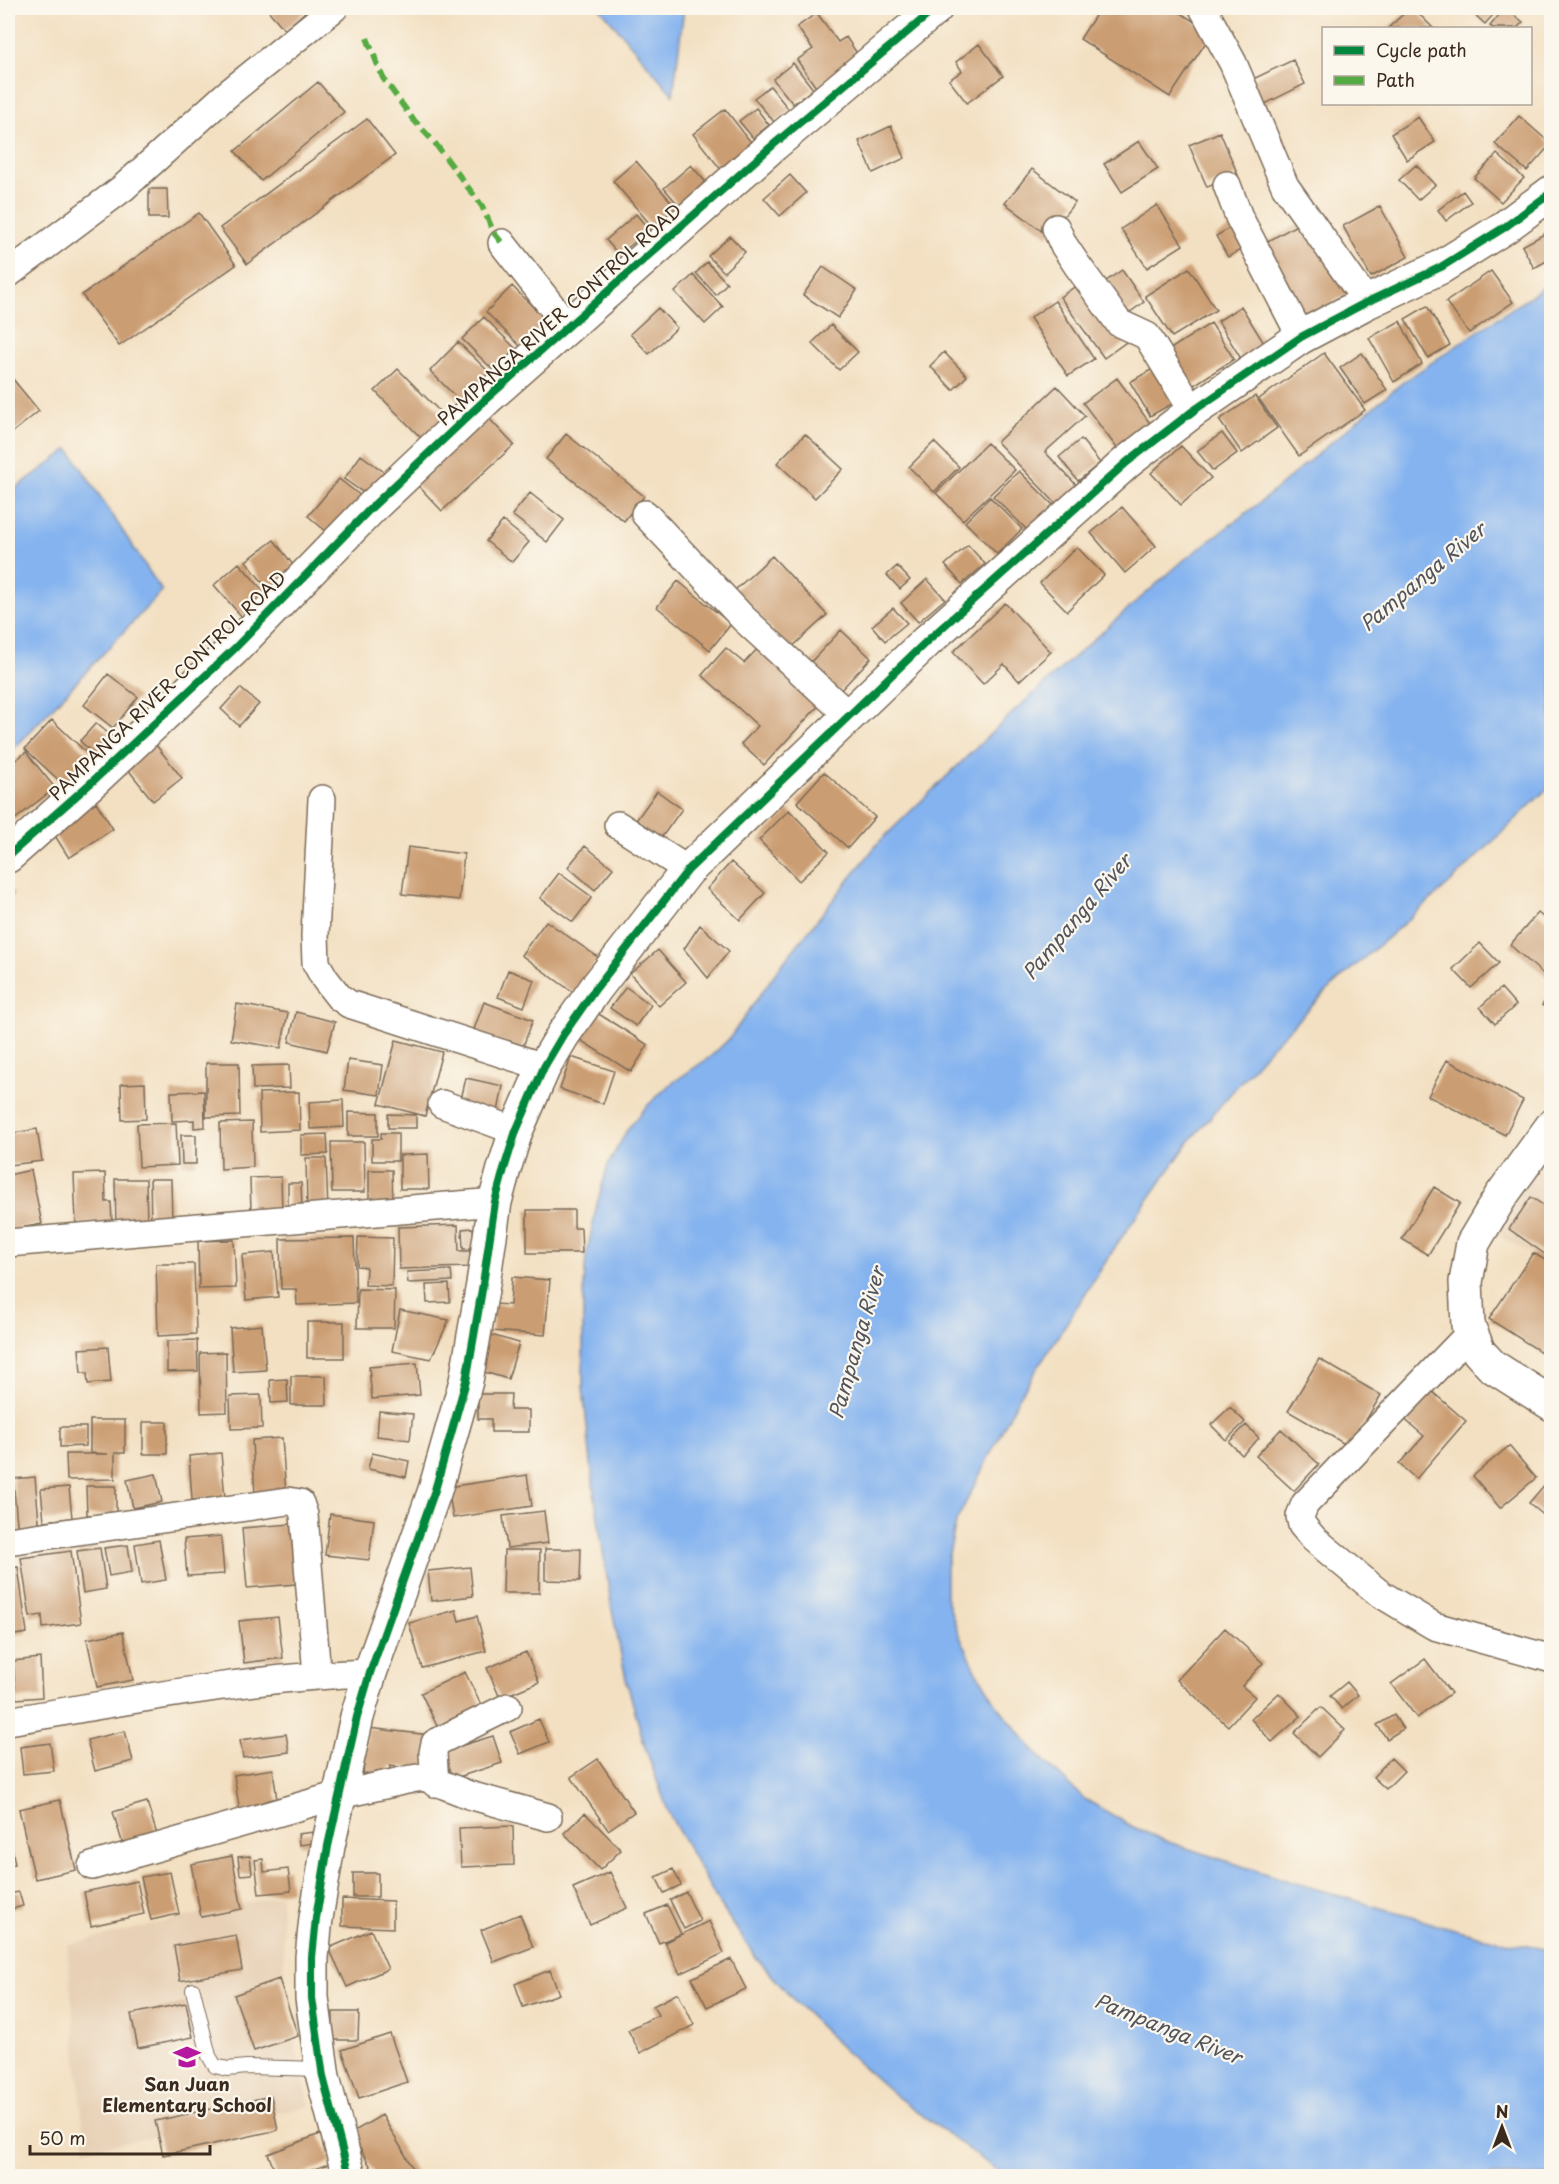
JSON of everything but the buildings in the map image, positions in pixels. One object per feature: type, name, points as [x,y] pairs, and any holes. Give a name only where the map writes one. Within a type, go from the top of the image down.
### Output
[{"type":"street","points":[[8,274],[123,188],[225,96],[334,8]]},
{"type":"street","name":"PAMPANGA RIVER CONTROL ROAD","points":[[8,856],[93,781],[226,657],[372,507],[486,399],[773,145],[936,8]]},
{"type":"street","points":[[1203,8],[1233,63],[1285,186],[1367,302]]},
{"type":"street","points":[[1227,184],[1239,218],[1301,337]]},
{"type":"street","points":[[349,2176],[321,2069],[312,1998],[312,1957],[316,1918],[339,1795],[357,1717],[370,1673],[435,1491],[466,1381],[495,1202],[516,1131],[544,1066],[596,988],[688,870],[848,715],[1047,532],[1127,462],[1193,411],[1301,337],[1441,267],[1505,227],[1551,192]]},
{"type":"street","points":[[1056,228],[1063,244],[1119,323],[1147,336],[1193,411]]},
{"type":"street","points":[[502,243],[568,327]]},
{"type":"street","points":[[645,514],[744,619],[848,715]]},
{"type":"street","points":[[322,799],[315,935],[316,963],[339,997],[349,1004],[544,1066]]},
{"type":"street","points":[[618,825],[688,870]]},
{"type":"street","points":[[442,1104],[516,1131]]},
{"type":"street","points":[[1551,1126],[1501,1197],[1473,1243],[1466,1281],[1470,1333],[1479,1352],[1492,1366],[1551,1404]]},
{"type":"street","points":[[8,1243],[495,1202]]},
{"type":"street","points":[[1470,1333],[1305,1504],[1300,1516],[1302,1525],[1314,1539],[1371,1587],[1434,1626],[1551,1659]]},
{"type":"street","points":[[8,1541],[288,1501],[300,1503],[304,1515],[317,1675]]},
{"type":"street","points":[[8,1721],[245,1683],[317,1675],[370,1673]]},
{"type":"street","points":[[435,1783],[433,1753],[435,1743],[508,1707]]},
{"type":"street","points":[[92,1866],[339,1795],[424,1777],[435,1783],[548,1818]]},
{"type":"lane","points":[[193,1990],[209,2056],[215,2066],[228,2069],[246,2067],[321,2069]]},
{"type":"shaded area","points":[[1551,1137],[1551,1266],[1491,1231]]},
{"type":"shaded area","name":"San Juan Elementary School","points":[[281,1895],[286,2008],[310,2106],[85,2150],[67,1945]]},
{"type":"water","points":[[600,8],[684,8],[673,95]]},
{"type":"water","name":"Pampanga River","points":[[1551,282],[1551,785],[1449,884],[1332,986],[1269,1049],[1189,1142],[1119,1241],[1019,1397],[956,1522],[946,1567],[946,1597],[958,1632],[978,1674],[997,1705],[1037,1754],[1083,1798],[1133,1827],[1171,1843],[1435,1924],[1504,1942],[1551,1950],[1551,2176],[1005,2176],[896,2096],[847,2053],[795,2002],[754,1955],[719,1903],[669,1814],[645,1747],[626,1679],[612,1610],[594,1492],[583,1388],[583,1299],[586,1257],[608,1165],[627,1130],[646,1107],[668,1086],[710,1057],[729,1039],[779,968],[879,842],[1012,713],[1184,560],[1258,504],[1403,382]]},
{"type":"water","points":[[69,449],[162,591],[8,755],[8,494]]},
{"type":"marked path","points":[[367,38],[383,78],[482,206],[494,233],[502,243]]},
{"type":"cycle path","points":[[8,856],[93,781],[234,649],[372,507],[486,399],[773,145],[936,8]]},
{"type":"cycle path","points":[[349,2176],[323,2077],[312,1998],[312,1957],[316,1918],[328,1846],[357,1717],[370,1673],[435,1490],[466,1381],[495,1202],[504,1169],[516,1131],[544,1067],[563,1035],[596,988],[688,870],[927,641],[1127,462],[1193,411],[1301,337],[1441,267],[1505,227],[1552,192]]},
{"type":"place","name":"San Juan Elementary School","points":[[187,2057]]}]
